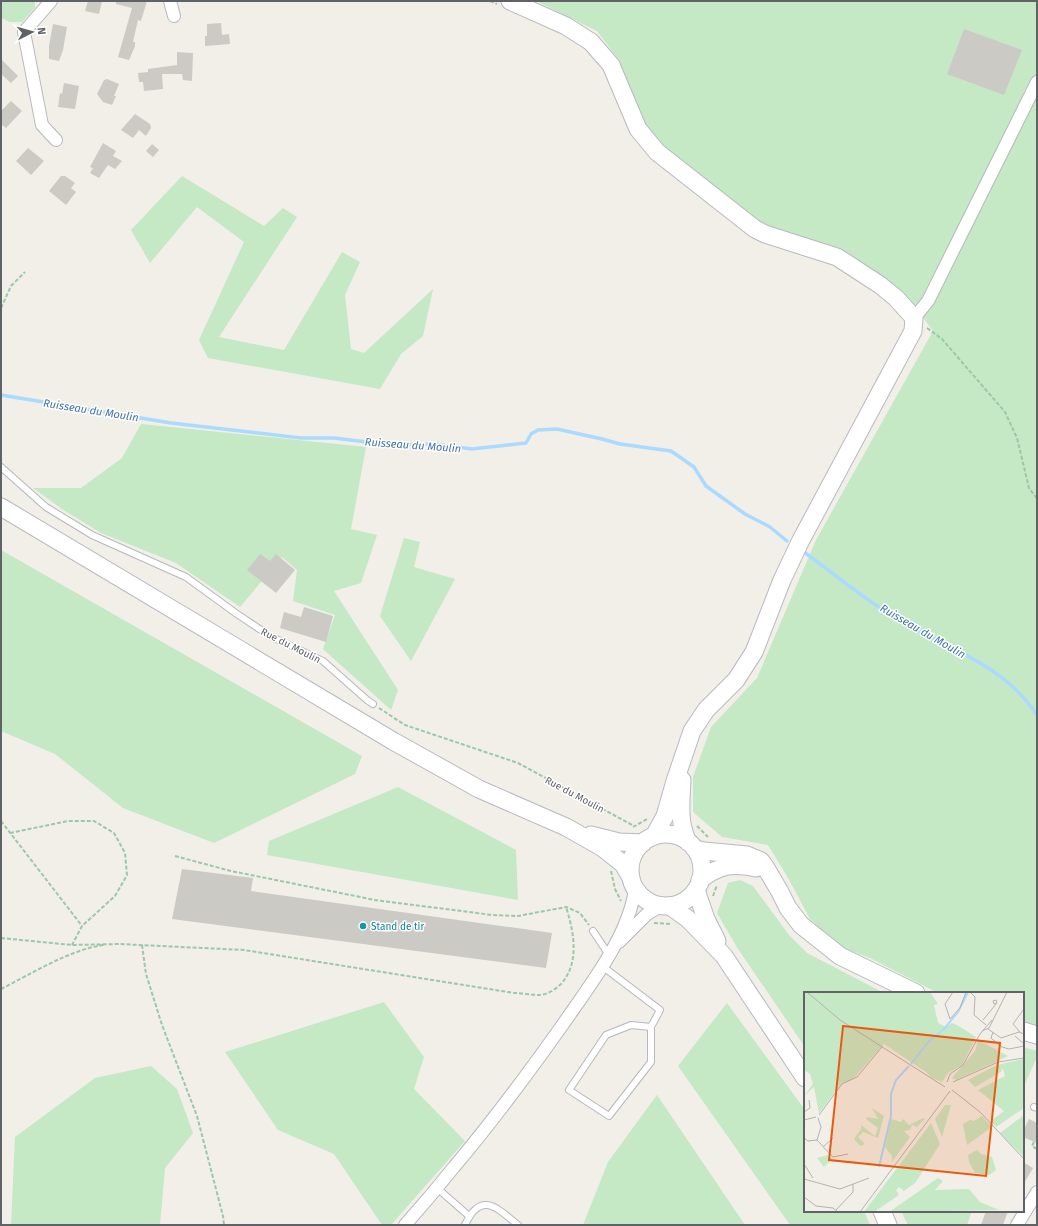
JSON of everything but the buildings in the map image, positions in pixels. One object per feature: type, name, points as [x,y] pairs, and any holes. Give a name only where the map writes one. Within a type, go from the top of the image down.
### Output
[{"type":"street","points":[[51,1],[24,32],[42,125],[56,140]]},
{"type":"street","points":[[170,1],[174,16]]},
{"type":"street","points":[[510,1],[566,26],[591,42],[611,65],[638,129],[657,152],[755,229],[837,257],[880,285],[896,298],[914,318]]},
{"type":"street","points":[[405,1225],[421,1208],[489,1125],[539,1059],[591,985],[612,950],[634,899],[630,864],[632,858],[635,852],[648,839],[665,816],[684,752],[692,731],[706,710],[736,680],[754,652],[782,580],[801,540],[913,331],[914,318],[928,301],[1037,82]]},
{"type":"street","points":[[1,507],[393,741],[479,789],[566,827],[603,848],[623,864],[633,882],[646,900],[666,906],[688,919],[724,956]]},
{"type":"street","points":[[684,752],[680,811],[683,832],[699,857],[701,866],[698,885],[706,919],[724,956],[804,1076]]},
{"type":"street","points":[[566,827],[613,841],[632,843],[664,834],[674,835],[691,846],[704,851],[747,855],[761,861],[788,908],[801,925],[840,956],[914,992]]},
{"type":"street","points":[[612,950],[647,914],[666,906],[683,902],[690,897],[698,885],[719,867],[748,866],[757,868],[769,874]]},
{"type":"street","points":[[1024,1031],[1037,1035]]},
{"type":"street","points":[[1017,1225],[1037,1192]]},
{"type":"street","points":[[882,1212],[888,1225]]},
{"type":"lane","name":"Rue du Moulin","points":[[1,467],[46,507],[86,531],[186,578],[270,636],[323,661],[373,704]]},
{"type":"lane","points":[[593,931],[612,950]]},
{"type":"lane","points":[[602,966],[660,1010],[651,1027],[651,1062],[608,1116],[569,1090],[606,1035],[631,1025],[651,1027]]},
{"type":"lane","points":[[437,1188],[469,1216]]},
{"type":"lane","points":[[466,1225],[469,1216],[481,1206],[488,1204],[496,1208],[518,1225]]},
{"type":"path","points":[[1,308],[11,286],[25,272]]},
{"type":"path","points":[[914,318],[942,339],[1005,412],[1017,438],[1029,488],[1037,499]]},
{"type":"path","name":"Rue du Moulin","points":[[373,704],[405,725],[518,763],[634,826]]},
{"type":"path","points":[[630,829],[649,819]]},
{"type":"path","points":[[10,833],[68,821],[81,820],[94,820],[114,833],[125,853],[127,876],[115,896],[82,926],[72,945]]},
{"type":"path","points":[[1,821],[82,926]]},
{"type":"path","points":[[694,824],[710,839]]},
{"type":"path","points":[[175,856],[238,873],[375,900],[492,915],[518,916],[566,907],[580,913],[593,931]]},
{"type":"path","points":[[611,868],[611,875],[615,889],[625,906]]},
{"type":"path","points":[[712,898],[718,883]]},
{"type":"path","points":[[1,938],[72,945],[119,944],[244,950],[514,993],[540,995],[556,989],[565,980],[571,967],[574,955],[573,935],[566,907]]},
{"type":"path","points":[[650,922],[662,924],[676,923]]},
{"type":"path","points":[[1,989],[65,958],[95,946],[119,944]]},
{"type":"path","points":[[142,945],[146,974],[162,1025],[197,1116],[224,1216],[224,1225]]},
{"type":"path","points":[[1034,1142],[1032,1146],[1037,1149]]},
{"type":"green space","points":[[1,1],[35,1],[35,8],[22,22],[10,22],[1,18]]},
{"type":"green space","points":[[536,1],[1037,1],[1037,1028],[1024,1024],[1024,992],[936,992],[870,958],[840,947],[810,919],[787,876],[768,845],[722,837],[693,812],[693,777],[711,727],[757,678],[816,540],[933,331],[908,297],[847,256],[755,221],[672,158],[639,121],[620,61],[597,31]]},
{"type":"green space","points":[[182,176],[264,226],[283,208],[297,217],[219,337],[284,350],[342,252],[360,262],[345,295],[351,349],[364,353],[433,289],[423,336],[401,354],[380,389],[208,358],[199,340],[244,242],[197,207],[150,263],[131,230]]},
{"type":"green space","points":[[141,424],[366,447],[351,529],[377,535],[361,583],[334,591],[398,690],[391,710],[323,649],[335,615],[293,601],[297,570],[282,557],[240,607],[176,563],[101,533],[62,509],[33,488],[81,488],[122,458]]},
{"type":"green space","points":[[404,538],[420,542],[414,567],[455,579],[411,661],[380,616]]},
{"type":"green space","points":[[1,550],[362,756],[355,774],[214,843],[123,808],[55,754],[1,731]]},
{"type":"green space","points":[[398,787],[516,850],[518,900],[267,855],[269,841]]},
{"type":"green space","points":[[740,880],[753,886],[789,935],[807,953],[882,992],[804,992],[804,1046],[738,949],[717,913],[728,883]]},
{"type":"green space","points":[[384,1002],[424,1057],[414,1089],[465,1141],[391,1225],[382,1225],[334,1154],[278,1130],[225,1052]]},
{"type":"green space","points":[[727,1003],[804,1109],[804,1212],[864,1212],[870,1225],[790,1225],[678,1066]]},
{"type":"green space","points":[[1024,1047],[1037,1051],[1037,1057],[1024,1086]]},
{"type":"green space","points":[[151,1066],[177,1089],[193,1133],[165,1168],[160,1225],[11,1225],[15,1137],[95,1078]]},
{"type":"green space","points":[[657,1095],[745,1225],[583,1225],[608,1162]]},
{"type":"green space","points":[[902,1212],[972,1212],[967,1225],[908,1225]]},
{"type":"waterway","name":"Ruisseau du Moulin","points":[[1,395],[171,423],[301,438],[334,438],[391,445],[435,444],[472,449],[526,443],[531,434],[538,430],[557,429],[620,444],[671,451],[694,467],[706,486],[745,514],[770,527],[787,541]]},
{"type":"waterway","name":"Ruisseau du Moulin","points":[[804,552],[888,614],[957,650],[993,671],[1024,698],[1037,715]]},
{"type":"place","name":"Stand de tir","points":[[363,926]]}]
